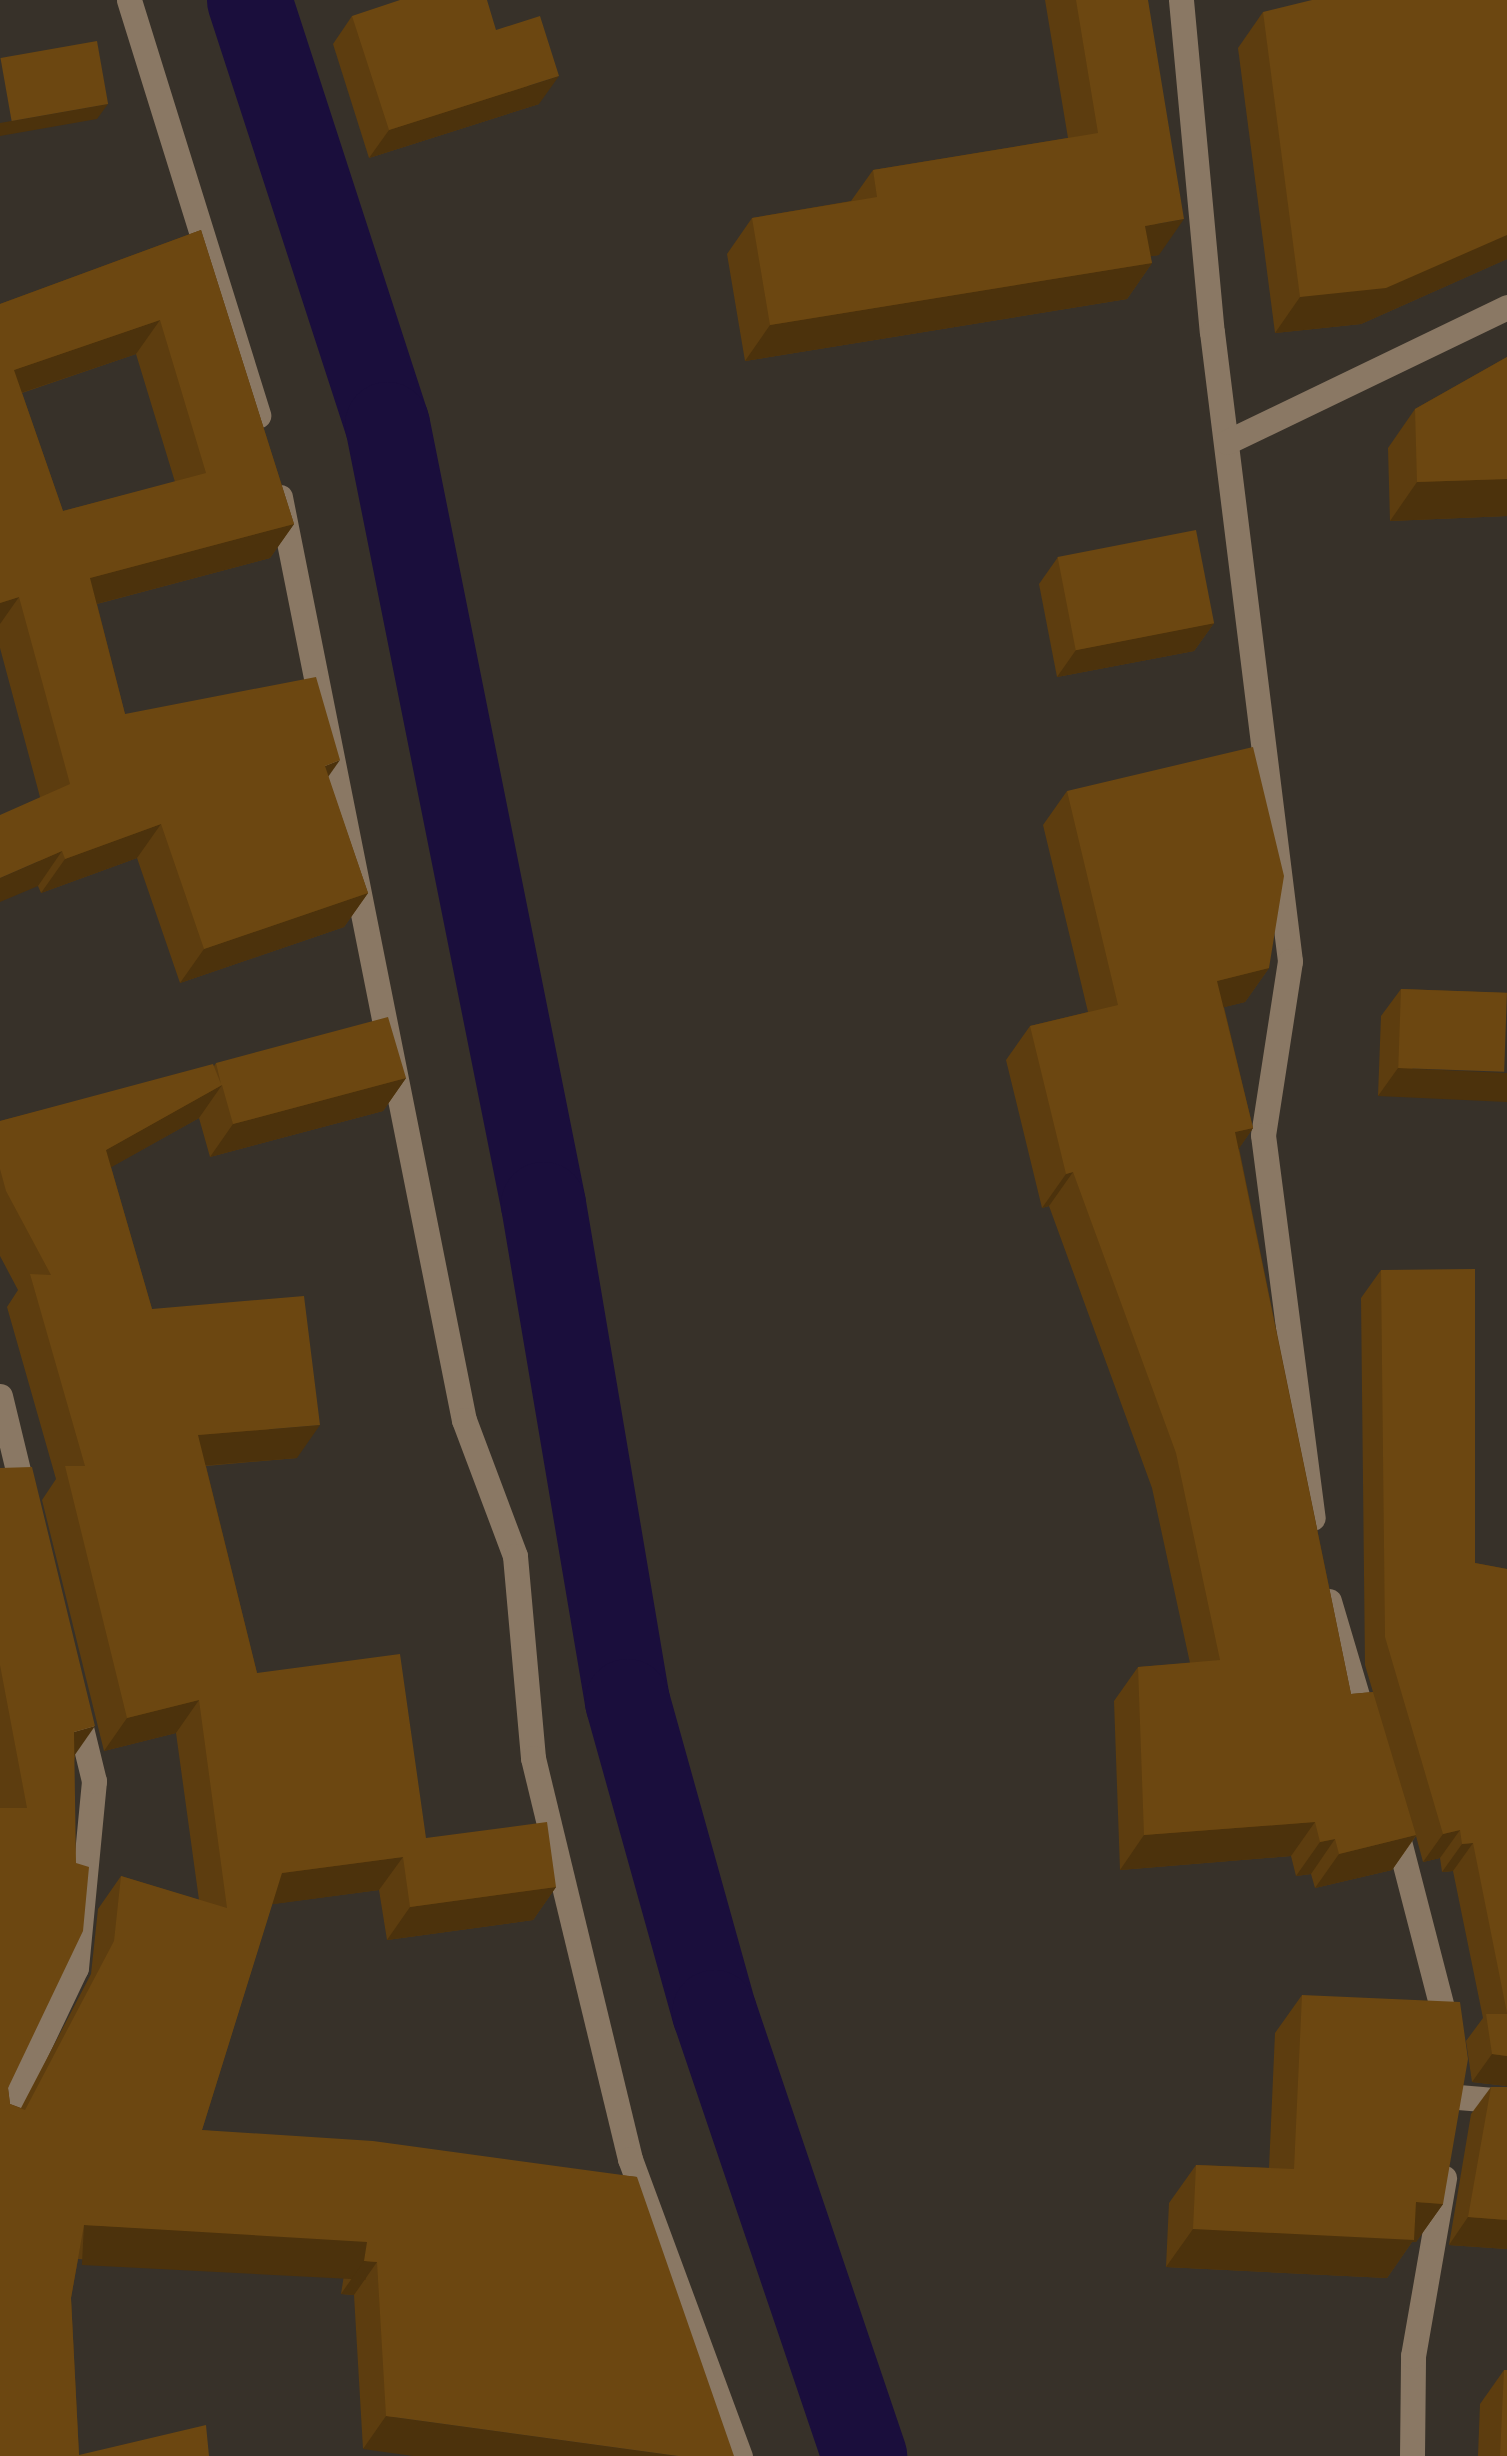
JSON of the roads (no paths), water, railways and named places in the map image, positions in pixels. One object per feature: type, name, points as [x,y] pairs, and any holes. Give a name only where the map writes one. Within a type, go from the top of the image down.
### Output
[{"type":"street","points":[[129,0],[210,236],[264,437]]},
{"type":"street","points":[[1181,0],[1227,442],[1290,960],[1263,1135],[1318,1556],[1374,1754]]},
{"type":"street","points":[[175,248],[210,236]]},
{"type":"street","points":[[1227,442],[1507,307]]},
{"type":"street","points":[[1472,324],[1507,330]]},
{"type":"street","points":[[274,474],[464,1420],[515,1556],[538,1777],[630,2160],[740,2456]]},
{"type":"street","points":[[0,1396],[6,1448],[31,1522]]},
{"type":"street","points":[[0,2127],[76,1968],[94,1781],[67,1670]]},
{"type":"street","points":[[1386,1792],[1441,1980],[1455,2078],[1450,2143],[1413,2356],[1412,2456]]},
{"type":"street","points":[[1455,2078],[1507,2101]]},
{"type":"waterway","points":[[249,0],[387,424],[543,1204],[627,1701],[714,2012],[864,2456]]}]
